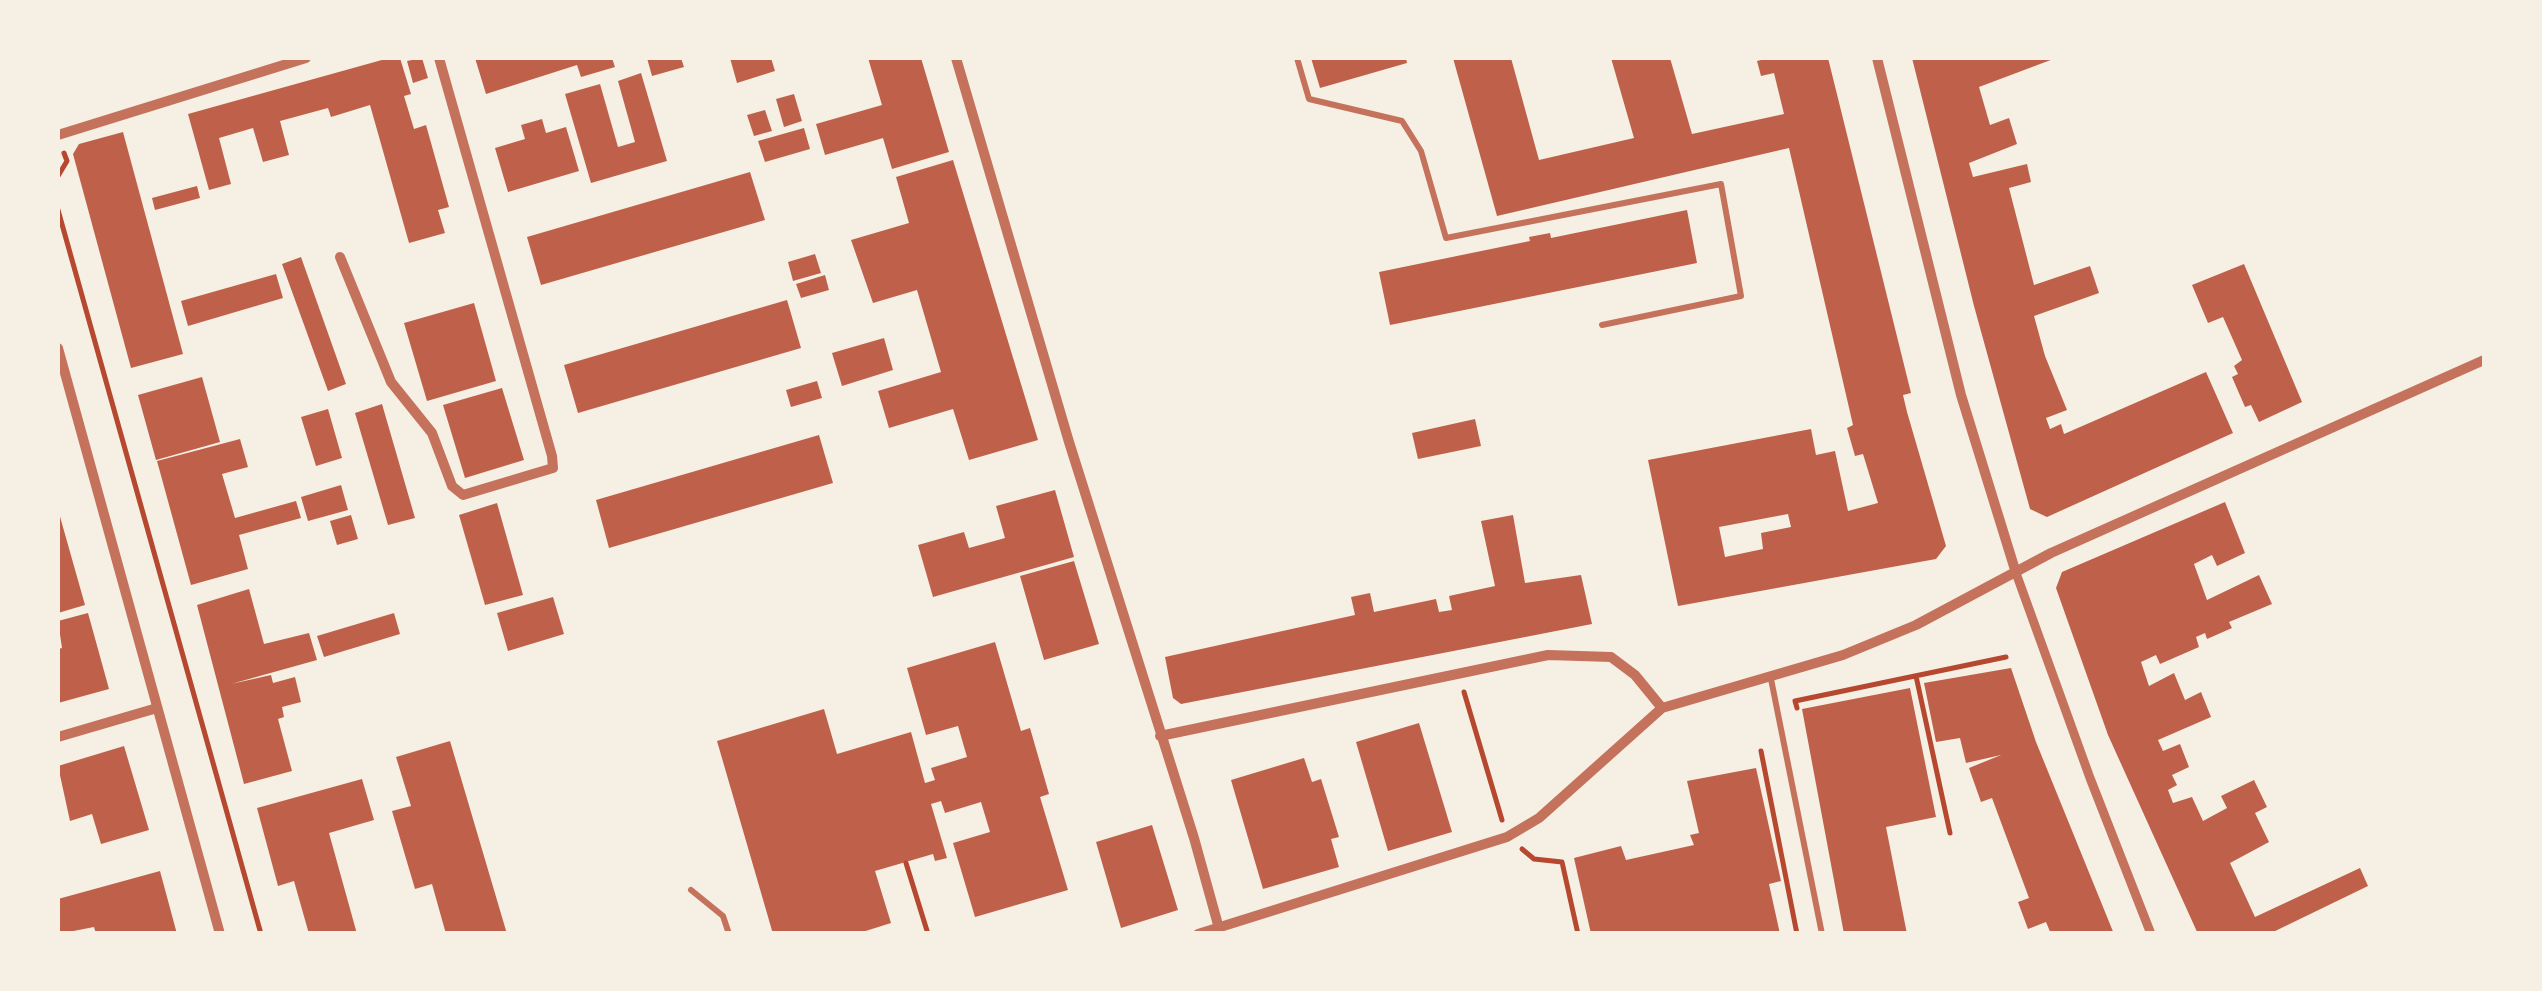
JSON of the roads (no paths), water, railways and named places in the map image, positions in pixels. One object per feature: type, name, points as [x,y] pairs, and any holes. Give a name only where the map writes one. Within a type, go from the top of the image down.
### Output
[{"type":"street","points":[[58,135],[272,62],[306,58]]},
{"type":"street","points":[[340,256],[391,382],[432,433],[452,486],[463,495],[553,468],[439,58]]},
{"type":"street","points":[[956,58],[1220,930]]},
{"type":"street","points":[[1877,58],[1961,395],[2016,573],[2151,934]]},
{"type":"street","points":[[58,348],[220,934]]},
{"type":"street","points":[[1198,934],[1507,837],[1539,818],[1662,708],[1771,679],[1916,625],[2051,553],[2484,360]]},
{"type":"street","points":[[1160,736],[1548,656],[1611,657],[1635,675],[1662,708]]},
{"type":"street","points":[[58,738],[157,708]]},
{"type":"lane","points":[[1297,58],[1309,99],[1402,121],[1421,152],[1446,238],[1721,184],[1741,296],[1602,325]]},
{"type":"lane","points":[[1771,679],[1822,934]]},
{"type":"lane","points":[[691,890],[724,916],[729,934]]}]
